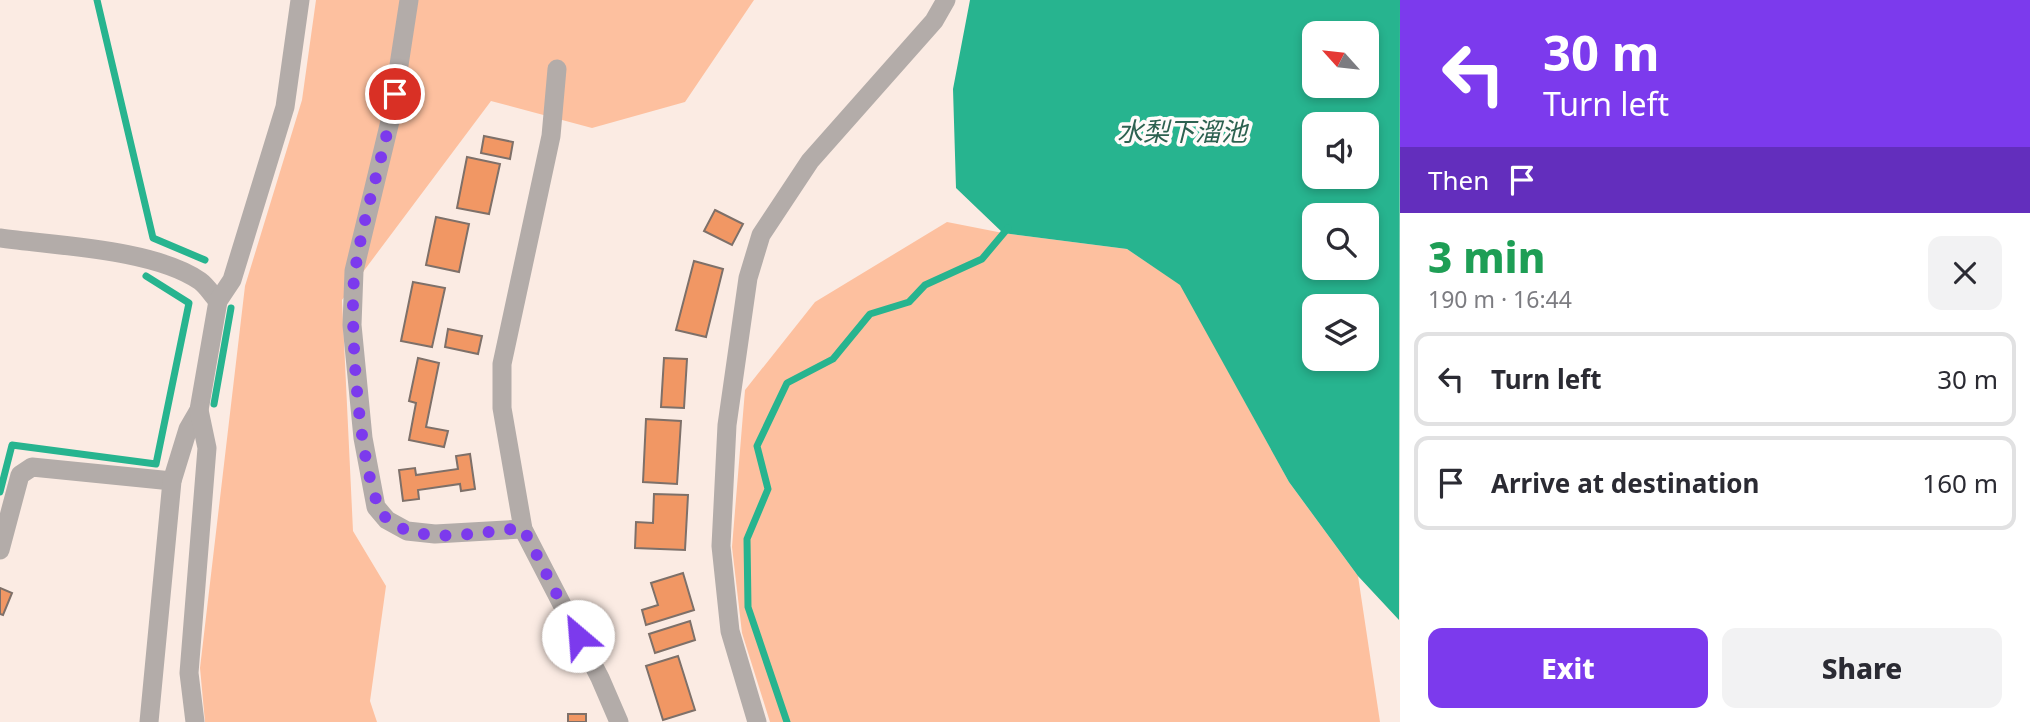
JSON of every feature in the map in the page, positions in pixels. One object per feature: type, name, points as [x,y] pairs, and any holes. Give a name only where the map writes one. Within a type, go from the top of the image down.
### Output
[{"type":"street","points":[[149,722],[172,481],[188,429],[199,410],[218,302],[232,280],[285,107],[300,0]]},
{"type":"street","points":[[409,0],[391,117],[354,271],[352,325],[363,438],[376,507],[387,520],[408,531],[435,534],[523,528]]},
{"type":"street","points":[[757,722],[730,631],[721,546],[727,425],[748,278],[761,235],[810,161],[934,21],[946,0]]},
{"type":"street","points":[[556,69],[551,136],[502,364],[502,408],[523,528],[600,678],[619,722]]},
{"type":"street","points":[[0,238],[145,258],[178,269],[202,282],[218,302]]},
{"type":"street","points":[[195,722],[189,673],[207,448],[199,410]]},
{"type":"street","points":[[0,550],[20,475],[32,467],[172,481]]},
{"type":"shaded area","points":[[316,0],[754,0],[685,102],[592,128],[491,101],[342,300],[353,531],[386,586],[370,701],[377,722],[205,722],[200,668],[245,286],[302,100]]},
{"type":"shaded area","points":[[947,222],[1003,233],[1127,249],[1181,285],[1289,482],[1358,576],[1380,722],[770,722],[742,633],[732,547],[745,390],[815,302]]},
{"type":"water","name":"水梨下溜池","points":[[970,0],[1400,0],[1399,620],[1358,576],[1289,482],[1180,285],[1127,249],[1003,233],[956,188],[953,89]]},
{"type":"building","points":[[484,136],[513,142],[510,159],[481,153]]},
{"type":"building","points":[[467,157],[500,164],[489,214],[457,208]]},
{"type":"building","points":[[715,210],[743,224],[732,245],[704,231]]},
{"type":"building","points":[[436,217],[469,224],[459,272],[426,265]]},
{"type":"building","points":[[694,261],[723,269],[706,337],[676,330]]},
{"type":"building","points":[[413,282],[445,288],[432,347],[401,341]]},
{"type":"building","points":[[448,329],[482,336],[478,354],[445,347]]},
{"type":"building","points":[[418,358],[439,363],[426,427],[448,431],[444,447],[409,440],[416,403],[409,401]]},
{"type":"building","points":[[664,358],[687,359],[684,408],[661,407]]},
{"type":"building","points":[[646,419],[681,421],[677,484],[643,482]]},
{"type":"building","points":[[470,454],[475,489],[461,491],[460,484],[418,490],[419,499],[403,501],[399,470],[415,468],[416,475],[458,469],[456,456]]},
{"type":"building","points":[[654,494],[688,495],[685,550],[635,548],[636,522],[653,523]]},
{"type":"building","points":[[683,573],[694,610],[646,625],[642,610],[658,605],[651,583]]},
{"type":"building","points":[[0,588],[12,593],[3,615],[0,614]]},
{"type":"building","points":[[690,621],[695,640],[655,653],[649,634]]},
{"type":"building","points":[[678,656],[695,710],[663,720],[646,666]]},
{"type":"building","points":[[568,714],[586,714],[586,722],[568,722]]},
{"type":"waterway","points":[[97,0],[153,238],[205,260]]},
{"type":"waterway","points":[[787,722],[748,607],[747,539],[768,489],[757,446],[787,383],[833,359],[870,314],[909,302],[925,285],[982,259],[1008,228]]},
{"type":"waterway","points":[[0,492],[12,445],[156,464],[189,303],[146,276]]},
{"type":"waterway","points":[[214,404],[231,308]]},
{"type":"route","points":[[395,94],[354,271],[352,325],[363,438],[376,507],[387,520],[408,531],[435,534],[523,528],[578,636]]}]
